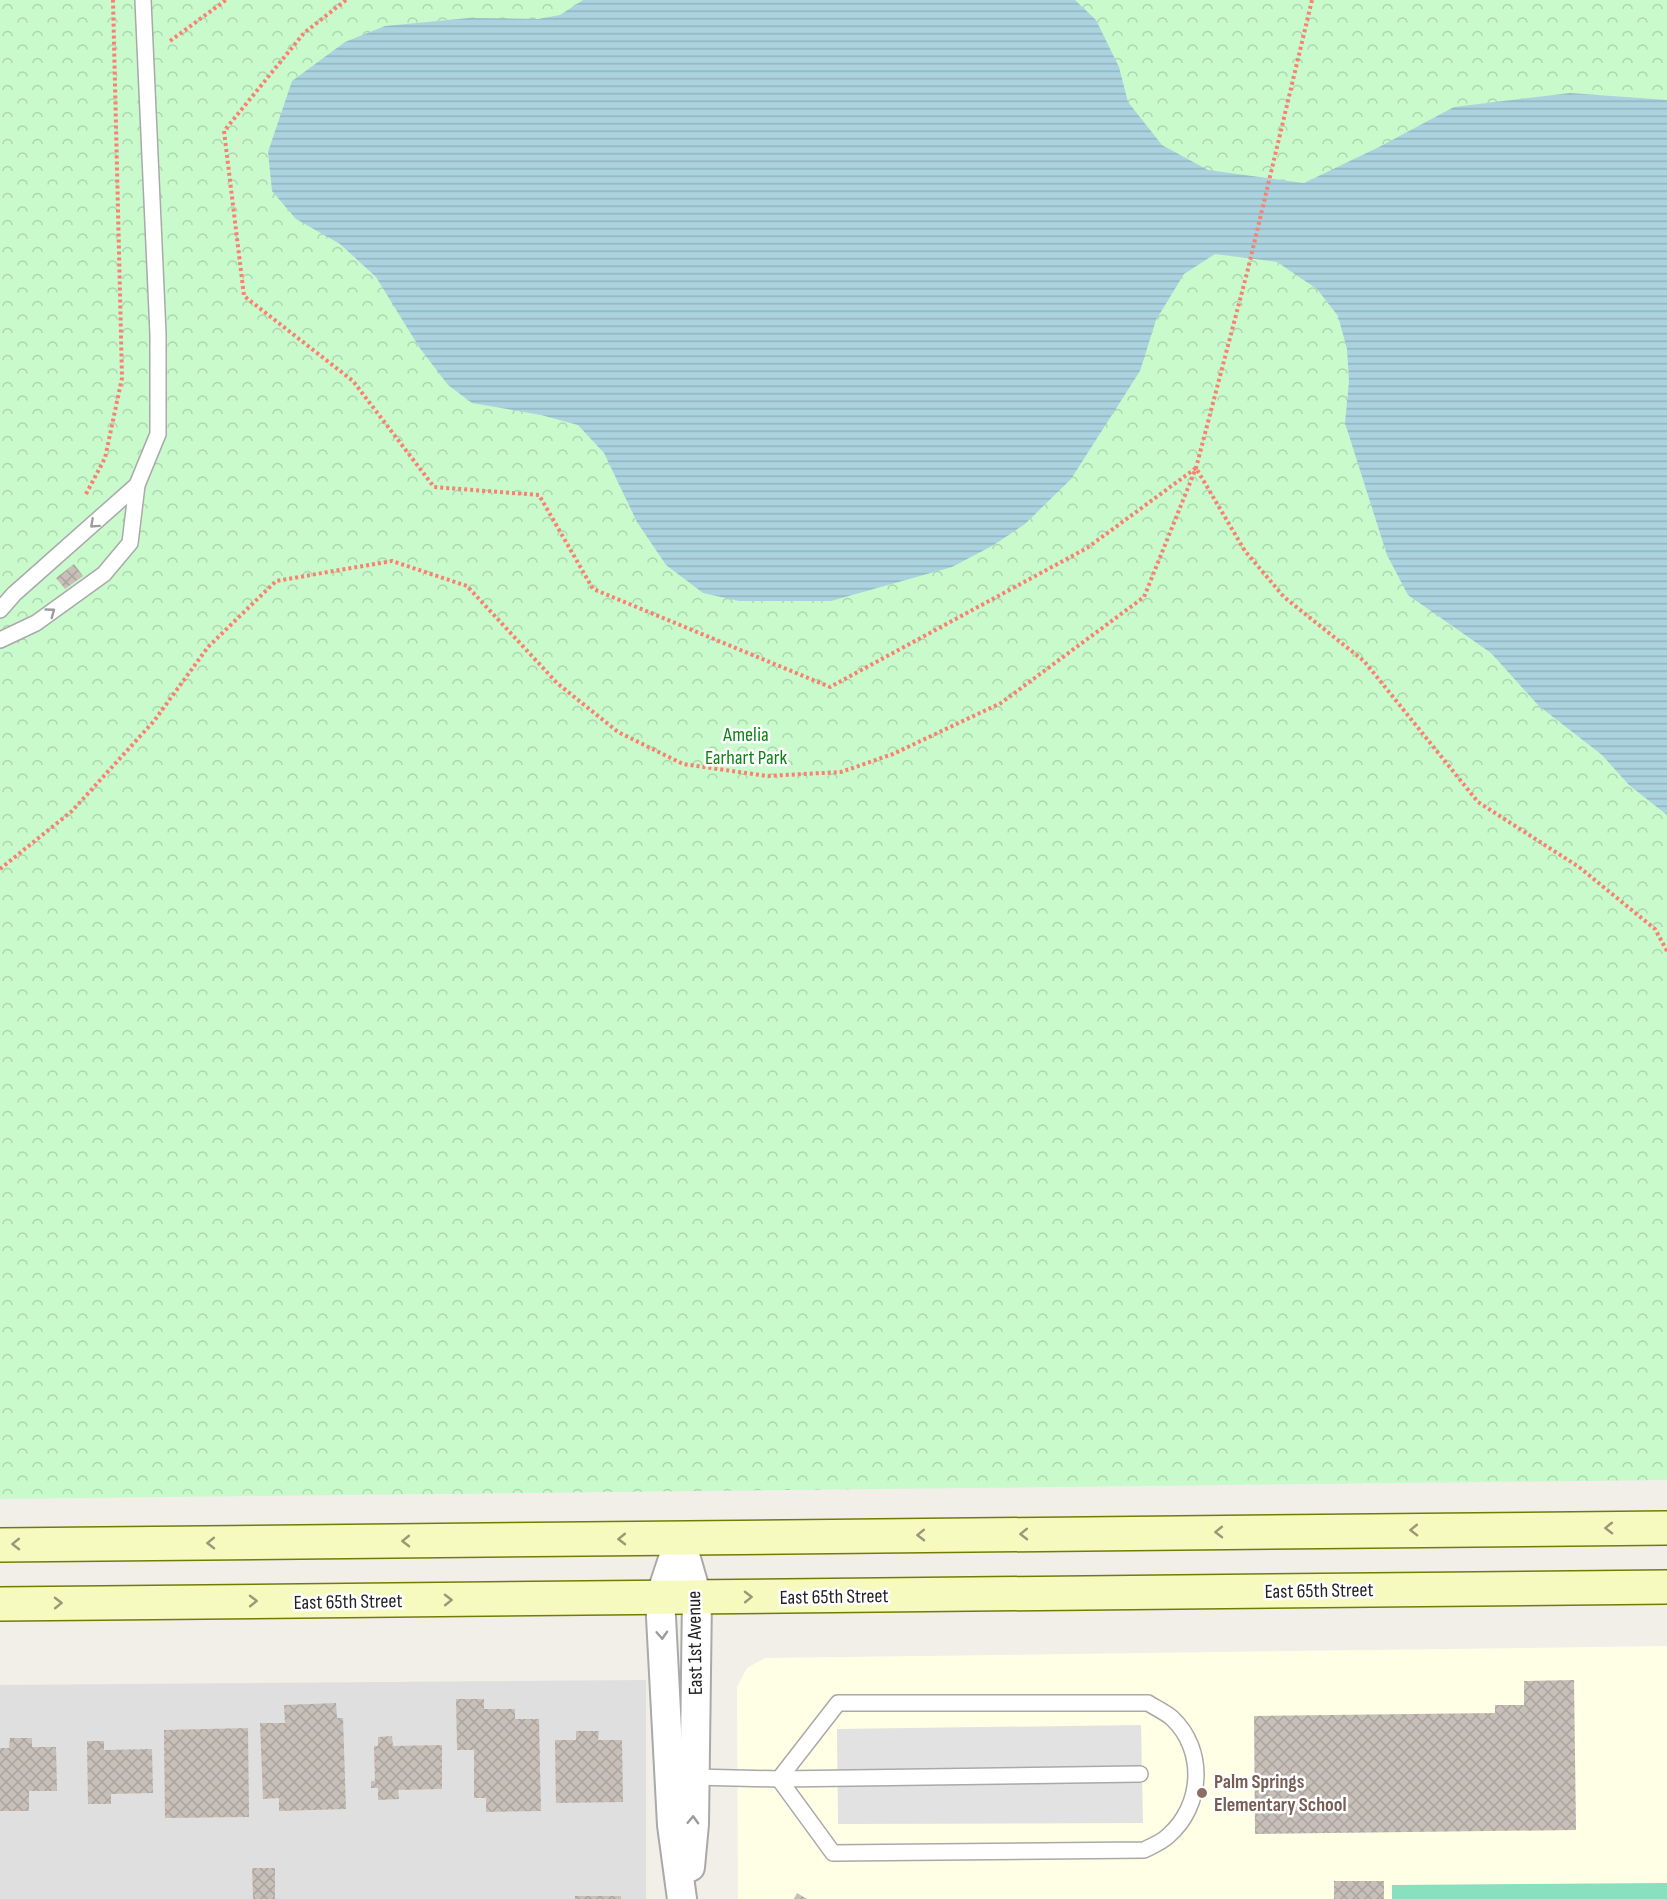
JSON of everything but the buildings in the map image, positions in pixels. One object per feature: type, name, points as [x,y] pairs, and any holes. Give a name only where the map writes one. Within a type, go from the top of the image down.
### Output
[{"type":"main road","points":[[0,1545],[1667,1528]]},
{"type":"main road","name":"East 65th Street","points":[[0,1604],[1667,1587]]},
{"type":"street","name":"East 1st Avenue","points":[[680,1538],[697,1597],[694,1777],[687,1899]]},
{"type":"street","name":"East 1st Avenue","points":[[680,1538],[660,1598],[672,1825],[682,1899]]},
{"type":"lane","points":[[0,640],[36,623],[104,574],[130,543],[138,485],[158,434],[158,334],[143,0]]},
{"type":"lane","points":[[0,610],[14,594],[138,485]]},
{"type":"lane","points":[[838,1703],[1148,1703],[1172,1718],[1188,1738],[1197,1764],[1196,1792],[1186,1817],[1168,1837],[1144,1850],[833,1853],[779,1779],[838,1703]]},
{"type":"lane","points":[[694,1777],[779,1779],[1140,1773]]},
{"type":"path","points":[[84,497],[105,458],[122,378],[112,0]]},
{"type":"path","points":[[146,59],[226,0]]},
{"type":"path","points":[[346,0],[304,33],[224,131],[244,296],[353,381],[434,487],[539,495],[593,589],[830,687],[1087,548],[1196,468]]},
{"type":"path","points":[[0,869],[72,812],[154,722],[208,647],[276,581],[392,561],[467,586],[557,683],[618,732],[683,764],[767,776],[841,772],[893,754],[1000,703],[1144,597],[1196,468],[1248,269],[1312,0]]},
{"type":"path","points":[[1196,468],[1245,551],[1284,597],[1364,662],[1478,802],[1579,867],[1654,929],[1667,951]]},
{"type":"shaded area","name":"Palm Springs Elementary School","points":[[1667,1646],[1667,1899],[738,1899],[737,1687],[747,1668],[765,1658]]},
{"type":"shaded area","points":[[646,1680],[646,1899],[0,1899],[0,1685]]},
{"type":"shaded area","points":[[1141,1725],[1143,1823],[838,1824],[837,1729]]},
{"type":"green space","name":"Amelia Earhart Park","points":[[0,0],[1667,0],[1667,1480],[0,1499]]},
{"type":"green space","points":[[1667,1883],[1667,1899],[1392,1899],[1392,1885]]},
{"type":"water","points":[[583,0],[1075,0],[1096,20],[1119,67],[1128,102],[1162,145],[1208,170],[1304,183],[1454,107],[1570,93],[1667,100],[1667,815],[1629,785],[1602,755],[1539,706],[1491,653],[1408,595],[1387,555],[1345,423],[1349,381],[1347,349],[1338,316],[1317,289],[1277,262],[1215,254],[1184,274],[1156,320],[1140,371],[1071,479],[1025,524],[992,546],[952,567],[831,601],[739,601],[703,593],[666,565],[637,522],[604,453],[578,425],[541,415],[472,403],[448,385],[419,347],[376,277],[340,244],[296,219],[272,191],[268,152],[292,81],[345,42],[385,26],[469,18],[538,19],[560,15]]},
{"type":"place","name":"Palm Springs Elementary School","points":[[1202,1793]]}]
